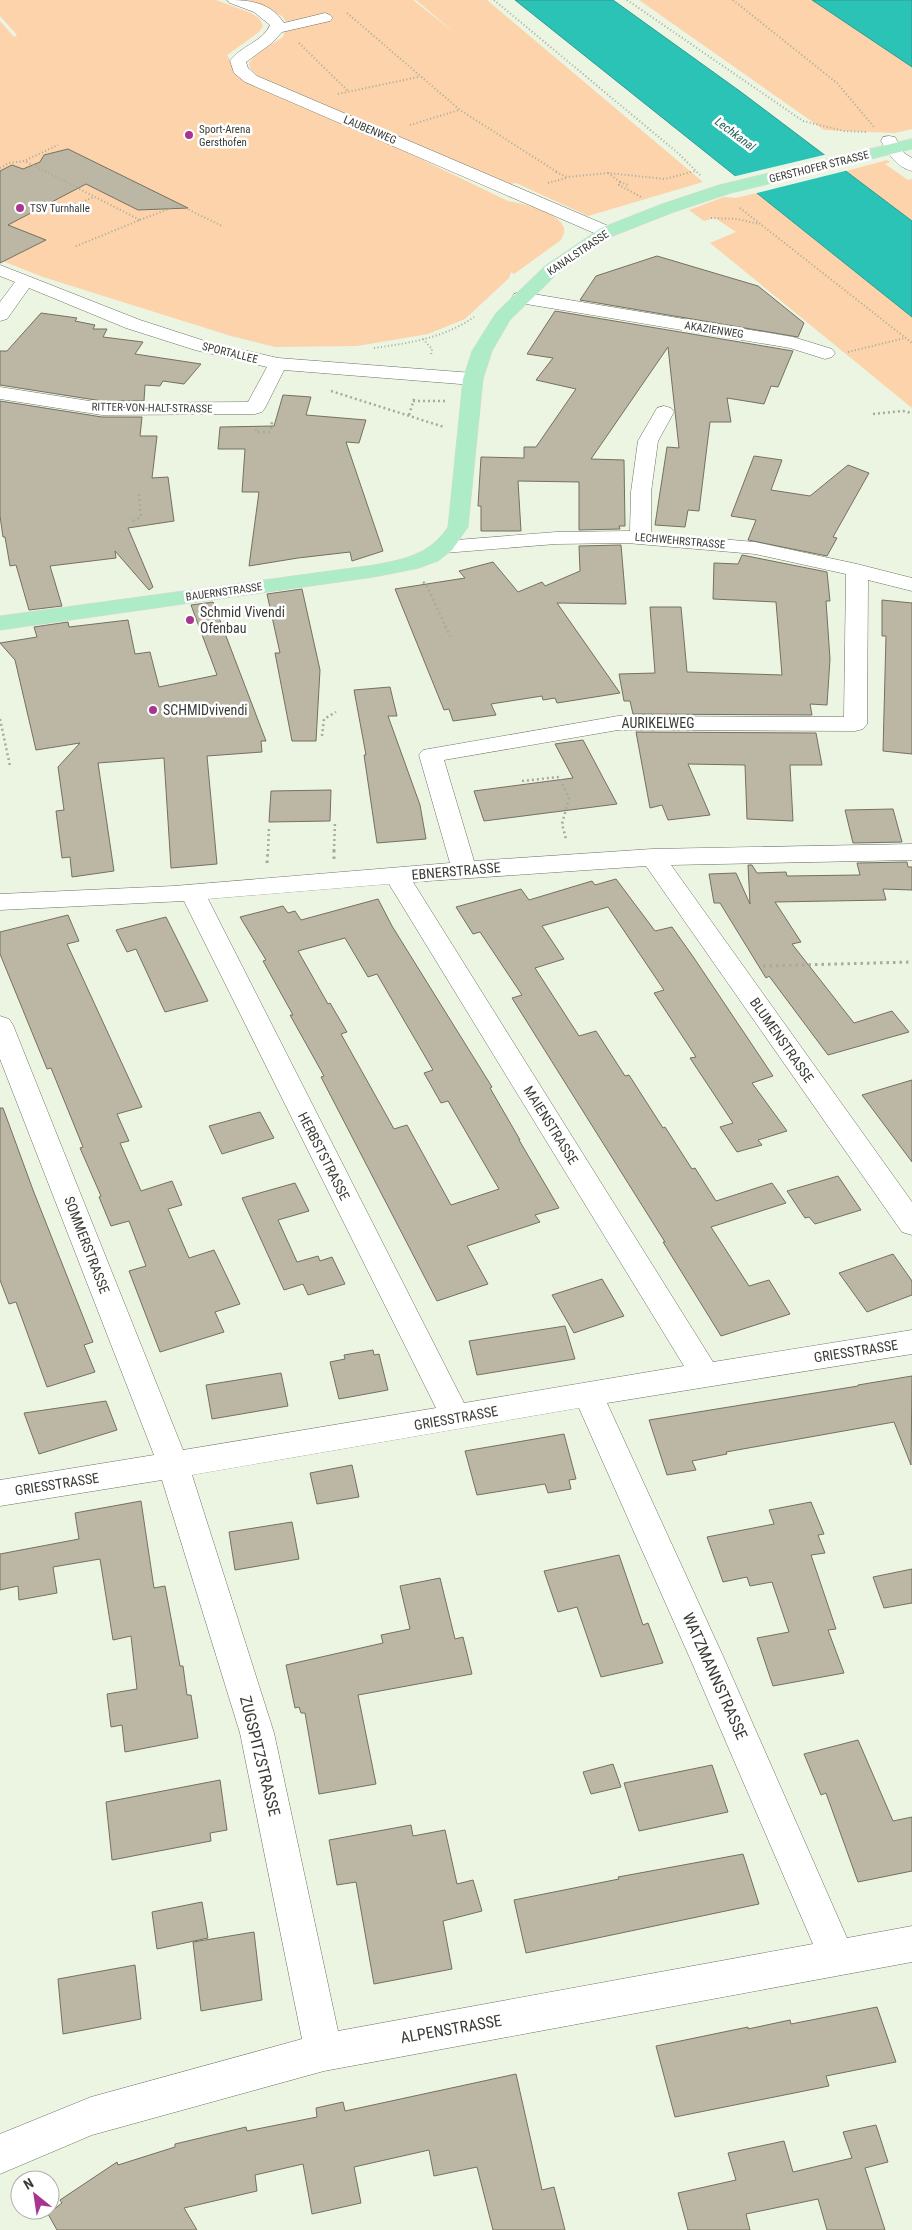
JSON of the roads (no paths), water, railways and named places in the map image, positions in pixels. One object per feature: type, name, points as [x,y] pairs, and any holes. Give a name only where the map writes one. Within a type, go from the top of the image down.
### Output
[{"type":"main road","name":"GERSTHOFER STRASSE","points":[[730,196],[866,155],[890,145],[912,144]]},
{"type":"main road","name":"KANALSTRASSE","points":[[444,547],[458,527],[473,379],[482,351],[503,317],[551,270],[607,232],[668,208],[730,196]]},
{"type":"main road","name":"BAUERNSTRASSE","points":[[0,623],[355,574],[412,563],[444,547]]},
{"type":"street","points":[[235,0],[266,12],[275,19],[278,25],[277,29],[325,18]]},
{"type":"street","name":"LAUBENWEG","points":[[277,29],[272,36],[246,52],[238,61],[240,70],[251,79],[607,232]]},
{"type":"street","points":[[890,145],[912,166]]},
{"type":"street","name":"SPORTALLEE","points":[[0,270],[133,324],[202,346],[278,364],[473,379]]},
{"type":"street","points":[[0,315],[26,280]]},
{"type":"street","name":"AKAZIENWEG","points":[[521,298],[793,343],[825,353]]},
{"type":"street","name":"RITTER-VON-HALT-STRASSE","points":[[0,393],[102,409],[255,408],[278,364]]},
{"type":"street","points":[[640,538],[641,492],[648,441],[664,412]]},
{"type":"street","name":"LECHWEHRSTRASSE","points":[[444,547],[556,538],[640,538],[755,548],[857,570],[912,585]]},
{"type":"street","name":"AURIKELWEG","points":[[464,869],[431,754],[618,723],[855,724],[857,570]]},
{"type":"street","name":"EBNERSTRASSE","points":[[0,902],[192,894],[464,869],[652,857],[912,852]]},
{"type":"street","name":"BLUMENSTRASSE","points":[[652,857],[912,1224]]},
{"type":"street","name":"MAIENSTRASSE","points":[[396,875],[706,1376]]},
{"type":"street","name":"HERBSTSTRASSE","points":[[192,894],[456,1418]]},
{"type":"street","name":"SOMMERSTRASSE","points":[[0,1025],[174,1466]]},
{"type":"street","name":"GRIESSTRASSE","points":[[0,1493],[174,1466],[588,1394],[912,1342]]},
{"type":"street","name":"WATZMANNSTRASSE","points":[[588,1394],[710,1665],[838,1959]]},
{"type":"street","name":"ZUGSPITZSTRASSE","points":[[174,1466],[257,1733],[324,2052]]},
{"type":"street","name":"ALPENSTRASSE","points":[[0,2154],[91,2116],[324,2052],[912,1944]]},
{"type":"water","name":"Lechkanal","points":[[515,0],[613,0],[741,92],[912,221],[912,317]]},
{"type":"water","points":[[812,0],[912,0],[912,67]]},
{"type":"place","name":"Sport-Arena Gersthofen","points":[[189,135]]},
{"type":"place","name":"TSV Turnhalle","points":[[20,208]]},
{"type":"place","name":"Schmid Vivendi Ofenbau","points":[[190,620]]},
{"type":"place","name":"SCHMIDvivendi","points":[[153,710]]}]
